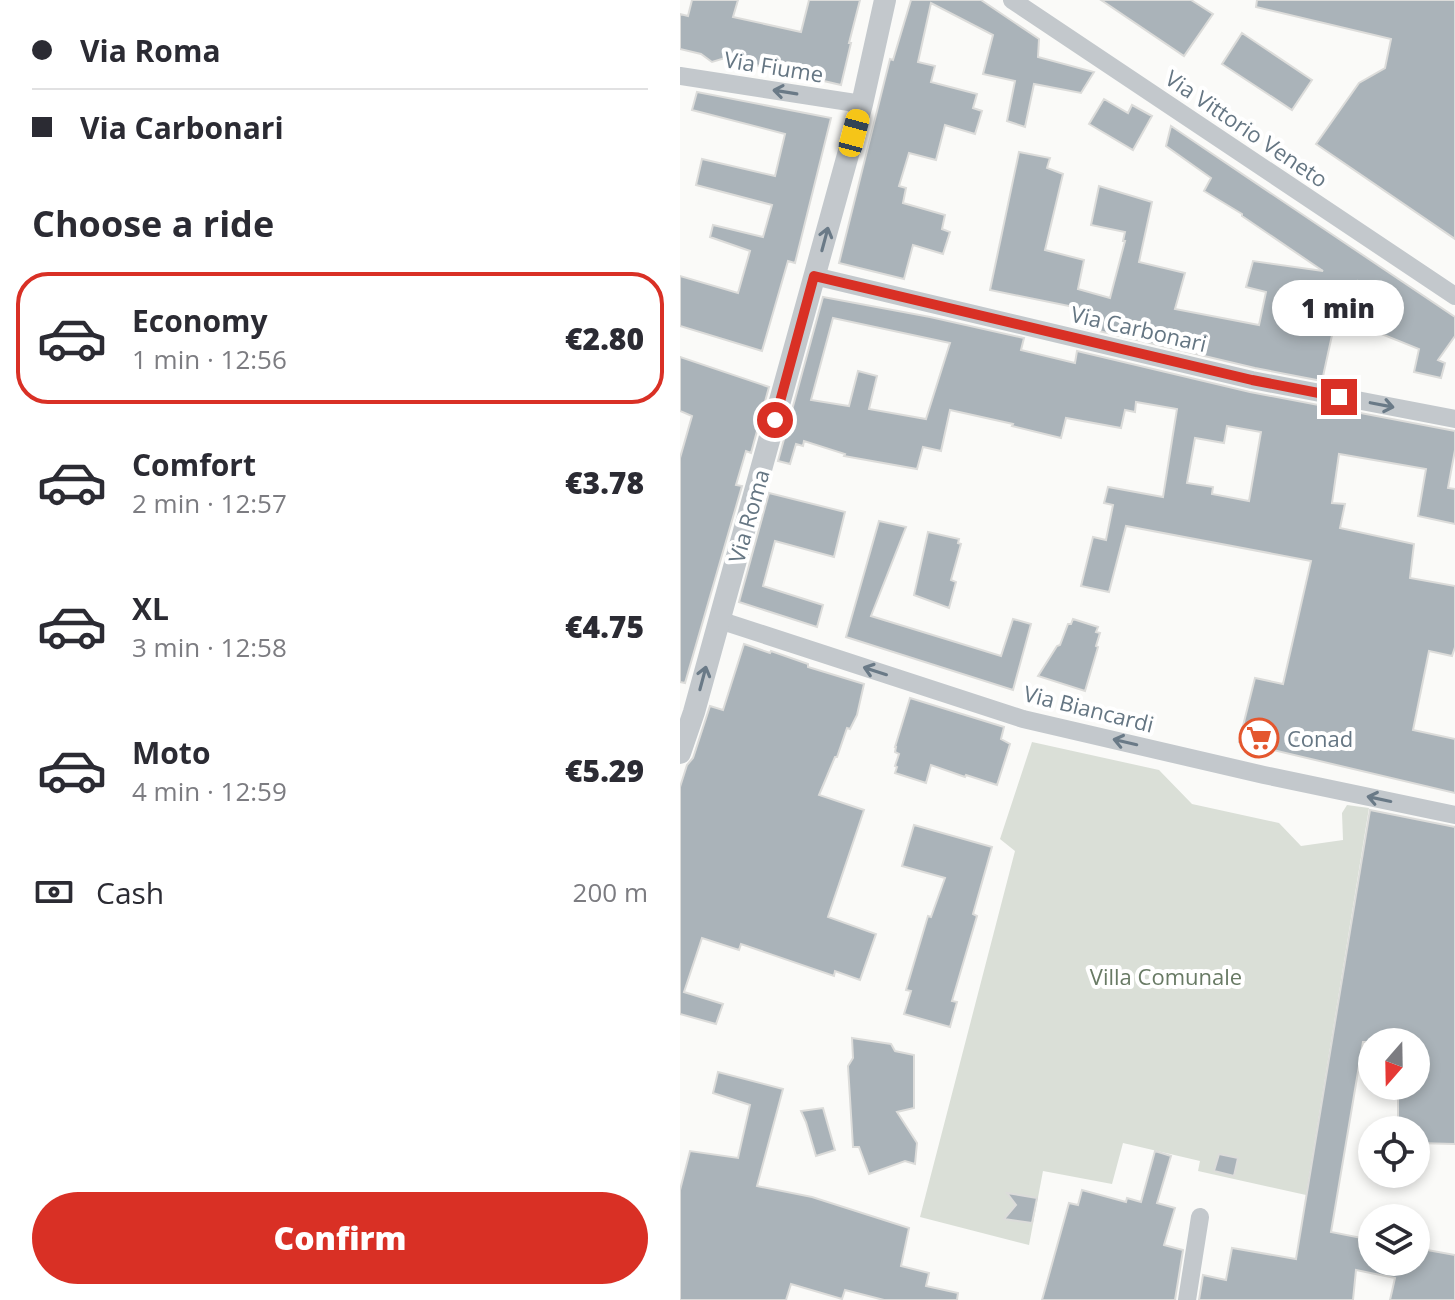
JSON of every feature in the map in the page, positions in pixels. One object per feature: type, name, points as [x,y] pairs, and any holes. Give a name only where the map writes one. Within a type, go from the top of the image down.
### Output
[{"type":"street","name":"Via Roma","points":[[680,753],[687,708],[719,620],[862,104],[885,0]]},
{"type":"street","name":"Via Vittorio Veneto","points":[[1012,0],[1455,296]]},
{"type":"street","name":"Via Fiume","points":[[680,76],[862,104]]},
{"type":"street","name":"Via Carbonari","points":[[814,276],[1252,380],[1455,419]]},
{"type":"street","name":"Via Biancardi","points":[[719,620],[1023,719],[1455,815]]},
{"type":"street","points":[[1187,1300],[1200,1217]]},
{"type":"green space","name":"Villa Comunale","points":[[1032,742],[1159,770],[1192,804],[1279,823],[1301,846],[1343,840],[1342,813],[1347,805],[1369,808],[1306,1195],[1198,1171],[1200,1161],[1123,1143],[1112,1184],[1043,1171],[1029,1245],[920,1217],[1015,851],[1000,839]]},
{"type":"building","points":[[692,0],[738,0],[733,17],[801,32],[809,0],[860,0],[841,85],[725,58],[712,62],[701,54],[680,49],[680,14],[688,16]]},
{"type":"building","points":[[911,0],[981,0],[1039,39],[1038,57],[1094,72],[1081,93],[1034,84],[1025,127],[1007,121],[1015,81],[983,74],[993,35],[931,3],[918,62],[935,66],[931,82],[977,94],[973,108],[982,111],[975,134],[945,125],[936,160],[909,153],[899,186],[906,188],[903,203],[945,215],[942,229],[950,232],[943,254],[913,245],[904,279],[839,263],[890,59],[893,60]]},
{"type":"building","points":[[1101,0],[1191,0],[1213,14],[1184,56]]},
{"type":"building","points":[[1257,0],[1455,0],[1455,239],[1316,144],[1359,83],[1385,68],[1391,39],[1256,7]]},
{"type":"building","points":[[1242,33],[1312,80],[1292,110],[1222,64]]},
{"type":"building","points":[[697,92],[831,118],[795,263],[788,261],[762,351],[680,326],[680,276],[738,293],[750,251],[710,237],[713,225],[763,237],[772,205],[696,185],[702,159],[775,176],[785,134],[692,110]]},
{"type":"building","points":[[1104,99],[1128,113],[1132,105],[1152,116],[1133,150],[1089,124]]},
{"type":"building","points":[[1171,126],[1455,317],[1455,336],[1438,360],[1445,363],[1441,378],[1414,372],[1419,349],[1379,333],[1396,311],[1358,281],[1353,291],[1343,285],[1322,381],[1082,327],[1084,318],[1072,315],[1074,307],[990,290],[1019,152],[1050,158],[1047,168],[1063,174],[1045,250],[1084,260],[1078,289],[1110,298],[1125,241],[1125,232],[1091,225],[1099,186],[1152,202],[1139,262],[1185,273],[1175,309],[1259,325],[1266,292],[1246,287],[1253,261],[1323,271],[1204,191],[1211,178],[1166,146]]},
{"type":"building","points":[[823,297],[1024,338],[1021,350],[1075,363],[1077,351],[1250,392],[1455,431],[1448,488],[1455,489],[1455,524],[1418,516],[1426,469],[1339,454],[1332,503],[1345,504],[1340,528],[1414,544],[1410,578],[1455,586],[1455,647],[1452,656],[1429,651],[1413,730],[1455,739],[1455,793],[1239,742],[1255,678],[1283,684],[1311,561],[1126,526],[1109,592],[1081,586],[1093,537],[1106,540],[1113,505],[1104,503],[1108,487],[1163,497],[1177,409],[1136,402],[1135,412],[1125,410],[1121,428],[1066,418],[1061,438],[950,410],[941,451],[923,447],[917,469],[844,456],[804,441],[803,446],[796,444],[790,464],[778,461]],"holes":[[[833,318],[950,343],[926,419],[869,409],[877,376],[858,371],[849,406],[811,400]],[[1227,426],[1261,432],[1249,501],[1212,494],[1213,487],[1187,483],[1195,438],[1224,443]]]},
{"type":"building","points":[[680,357],[769,387],[751,453],[746,451],[736,485],[742,486],[685,683],[680,682],[680,458],[692,416],[680,411]]},
{"type":"building","points":[[769,493],[845,512],[834,557],[775,541],[763,586],[823,605],[817,627],[739,602]]},
{"type":"building","points":[[879,521],[906,527],[871,616],[1001,656],[1013,619],[1031,624],[1013,690],[846,637]]},
{"type":"building","points":[[928,532],[959,539],[958,543],[961,544],[951,580],[956,582],[949,608],[914,595]]},
{"type":"building","points":[[1073,619],[1098,627],[1096,632],[1100,633],[1085,691],[1038,676],[1060,645]]},
{"type":"building","points":[[744,644],[864,684],[857,715],[850,729],[847,728],[819,795],[864,810],[828,917],[876,934],[860,980],[835,971],[834,976],[741,944],[739,950],[702,938],[684,992],[723,1004],[716,1024],[680,1014],[680,787],[710,706],[723,710]]},
{"type":"building","points":[[910,698],[1004,727],[1001,739],[1010,744],[997,785],[931,765],[926,783],[895,773],[899,754],[895,752],[895,747]]},
{"type":"building","points":[[1370,810],[1455,827],[1455,1144],[1430,1143],[1430,1116],[1398,1116],[1398,1100],[1430,1100],[1430,1028],[1358,1028],[1358,1072],[1331,1232],[1358,1237],[1358,1270],[1353,1300],[1199,1300],[1203,1275],[1226,1280],[1232,1248],[1296,1259]]},
{"type":"building","points":[[914,825],[992,847],[973,914],[977,916],[952,1001],[957,1002],[950,1027],[904,1014],[911,991],[906,990],[928,916],[931,917],[945,878],[902,866]]},
{"type":"building","points":[[852,1038],[891,1044],[895,1051],[914,1055],[914,1108],[897,1112],[917,1143],[915,1164],[905,1161],[869,1174],[859,1147],[853,1147],[848,1066],[853,1058]]},
{"type":"building","points":[[718,1072],[783,1089],[757,1186],[812,1197],[909,1228],[901,1266],[929,1273],[926,1286],[958,1293],[957,1300],[884,1300],[845,1290],[842,1299],[791,1284],[786,1300],[680,1300],[680,1190],[690,1151],[738,1158],[750,1105],[713,1093]]},
{"type":"building","points":[[823,1108],[835,1150],[816,1156],[801,1111]]},
{"type":"building","points":[[1155,1151],[1171,1156],[1157,1203],[1175,1208],[1164,1245],[1183,1250],[1175,1300],[1042,1300],[1069,1203],[1078,1205],[1082,1190],[1126,1202],[1127,1198],[1141,1202]]},
{"type":"building","points":[[1219,1154],[1238,1158],[1234,1176],[1214,1171]]},
{"type":"building","points":[[1007,1193],[1037,1198],[1032,1223],[1004,1219],[1016,1205]]},
{"type":"building","points":[[1430,1251],[1455,1255],[1455,1300],[1390,1300],[1395,1278],[1385,1276],[1430,1276]]},
{"type":"place","name":"Conad","points":[[1259,738]]},
{"type":"route","points":[[775,420],[814,276],[1252,380],[1339,397]]}]
